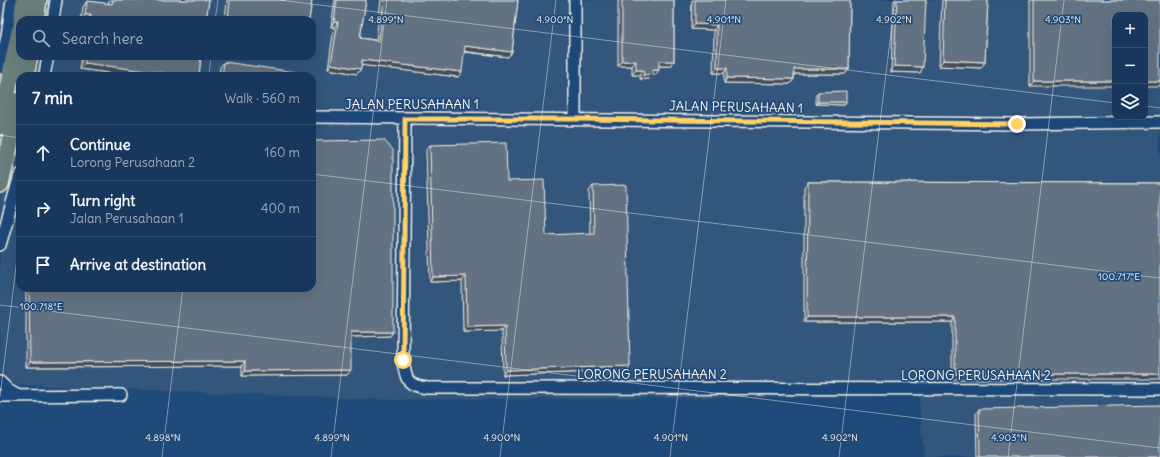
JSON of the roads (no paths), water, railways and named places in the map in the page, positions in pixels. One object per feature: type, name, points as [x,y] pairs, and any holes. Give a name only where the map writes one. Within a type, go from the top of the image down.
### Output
[{"type":"main road","points":[[36,16],[38,0]]},
{"type":"main road","points":[[16,2],[21,16]]},
{"type":"main road","points":[[17,72],[18,60]]},
{"type":"main road","points":[[26,72],[28,60]]},
{"type":"main road","points":[[0,184],[15,103],[16,88]]},
{"type":"main road","points":[[0,126],[15,103]]},
{"type":"street","points":[[54,16],[56,0]]},
{"type":"street","points":[[576,0],[576,119]]},
{"type":"street","points":[[0,4],[16,2],[0,68]]},
{"type":"street","points":[[45,72],[47,60]]},
{"type":"street","name":"JALAN PERUSAHAAN 1","points":[[316,117],[1017,124],[1160,122]]},
{"type":"street","name":"LORONG PERUSAHAAN 2","points":[[405,119],[403,360],[407,379],[410,383],[418,387],[1160,389]]},
{"type":"street","points":[[0,245],[16,189]]},
{"type":"street","points":[[0,382],[8,390],[17,395]]},
{"type":"street","points":[[0,396],[121,395]]}]
